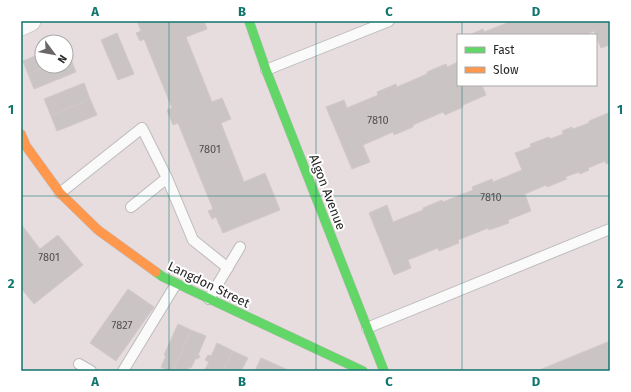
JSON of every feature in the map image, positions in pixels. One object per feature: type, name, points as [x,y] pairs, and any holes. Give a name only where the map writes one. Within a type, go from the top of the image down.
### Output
[{"type":"street","points":[[21,25],[30,21]]},
{"type":"street","name":"Algon Avenue","points":[[249,21],[266,70],[384,371]]},
{"type":"street","name":"Langdon Street","points":[[21,134],[26,146],[60,193],[98,230],[163,277],[363,371]]},
{"type":"lane","points":[[266,70],[389,21]]},
{"type":"lane","points":[[60,193],[142,128],[167,178],[193,240],[228,268]]},
{"type":"lane","points":[[131,207],[167,178]]},
{"type":"lane","points":[[367,328],[610,228]]},
{"type":"lane","points":[[209,299],[240,247]]},
{"type":"lane","points":[[123,371],[176,284]]},
{"type":"lane","points":[[79,364],[91,371]]},
{"type":"building","points":[[137,21],[204,21],[207,29],[186,37],[212,102],[222,98],[231,119],[221,123],[244,182],[265,173],[280,210],[223,233],[216,217],[212,219],[208,211],[213,209],[178,123],[173,125],[167,110],[172,108],[144,39],[140,41],[136,33],[141,31]]},
{"type":"building","points":[[506,21],[610,21],[610,45],[601,48],[597,34],[595,34],[594,31],[587,34],[471,34],[483,29],[484,32],[507,23]]},
{"type":"building","points":[[117,33],[134,74],[118,80],[101,40]]},
{"type":"building","points":[[34,56],[34,72],[28,74],[23,61]]},
{"type":"building","points":[[457,62],[457,86],[482,86],[486,95],[445,115],[443,112],[394,135],[393,132],[363,145],[370,162],[352,169],[326,107],[344,100],[347,108],[378,95],[377,92],[396,84],[397,87],[446,64],[447,67]]},
{"type":"building","points":[[34,72],[34,74],[71,74],[34,89],[28,74]]},
{"type":"building","points":[[84,83],[90,99],[51,116],[44,99]]},
{"type":"building","points":[[90,99],[97,115],[57,131],[51,116]]},
{"type":"building","points":[[608,113],[610,115],[610,162],[606,164],[605,161],[588,168],[589,170],[580,174],[579,172],[565,177],[567,179],[547,187],[546,185],[525,194],[531,211],[508,220],[509,223],[489,230],[488,228],[458,240],[459,243],[439,251],[438,248],[408,260],[411,268],[394,275],[369,213],[387,205],[393,222],[423,210],[423,208],[442,200],[443,202],[473,190],[472,187],[492,179],[493,182],[522,170],[515,153],[531,147],[530,144],[563,134],[562,131],[572,127],[573,129],[589,123],[589,121]]},
{"type":"building","points":[[21,224],[40,249],[58,235],[83,265],[34,304],[21,288]]},
{"type":"building","points":[[128,289],[154,307],[116,361],[90,343]]},
{"type":"building","points":[[178,324],[191,330],[173,371],[169,371],[161,367],[166,356],[164,355]]},
{"type":"building","points":[[191,330],[206,336],[198,355],[200,356],[198,359],[196,358],[191,368],[189,367],[187,371],[173,371]]},
{"type":"building","points":[[610,341],[610,371],[537,371]]},
{"type":"building","points":[[217,343],[233,351],[223,371],[204,371],[209,362],[205,360],[208,355],[211,356]]},
{"type":"building","points":[[233,351],[248,358],[241,371],[223,371]]},
{"type":"building","points":[[261,358],[288,370],[288,371],[255,371]]},
{"type":"traffic: fast","points":[[249,21],[266,70],[384,371]]},
{"type":"traffic: fast","points":[[156,272],[163,277],[363,371]]},
{"type":"traffic: slow","points":[[21,134],[26,146],[60,193],[98,230],[156,272]]}]
